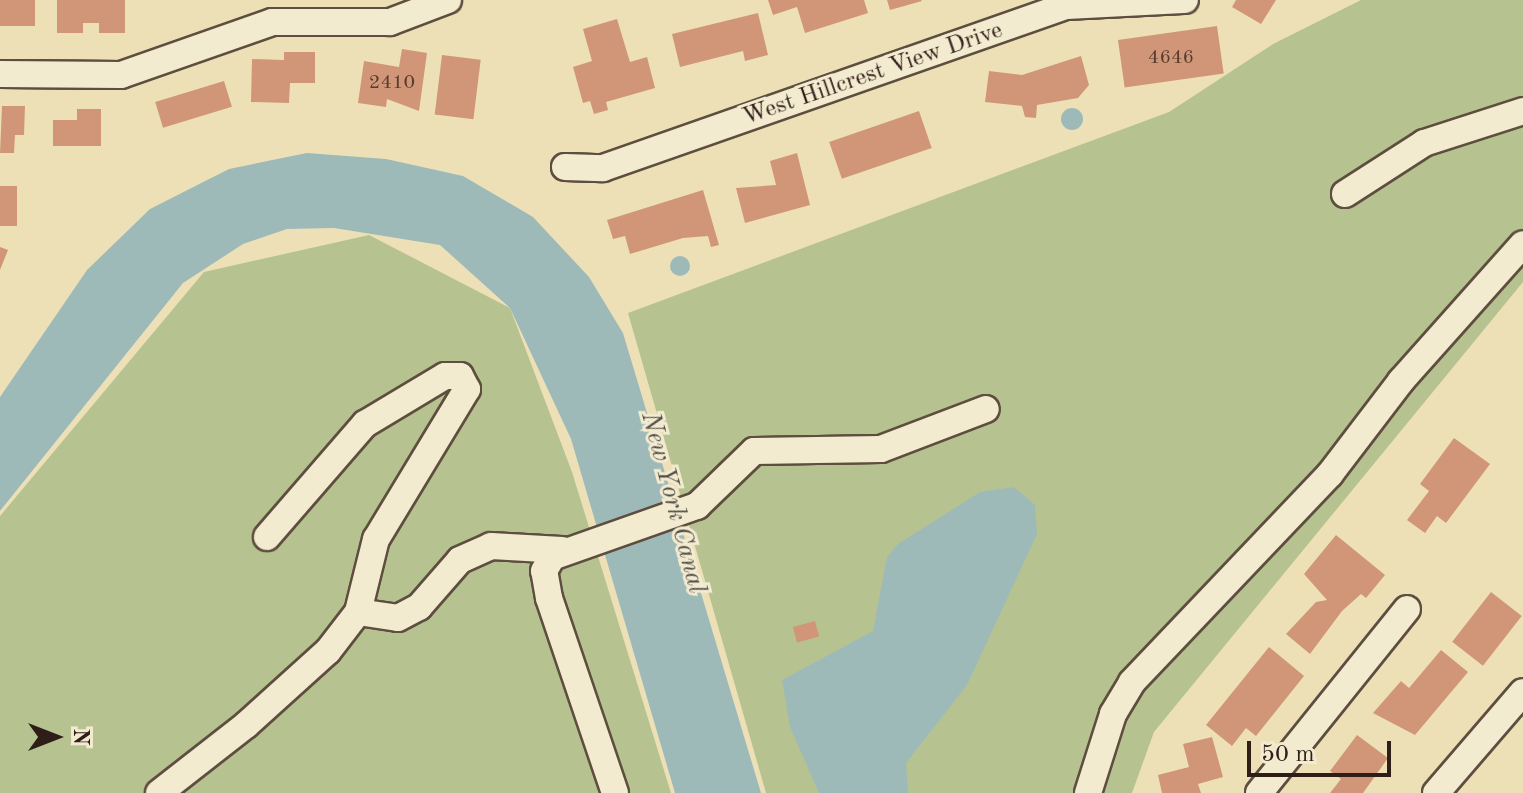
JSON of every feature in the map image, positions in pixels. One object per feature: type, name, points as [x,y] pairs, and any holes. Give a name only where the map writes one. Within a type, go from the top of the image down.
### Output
[{"type":"street","points":[[0,74],[121,75],[272,22],[390,22],[448,0]]},
{"type":"street","name":"West Hillcrest View Drive","points":[[565,167],[603,168],[1065,6],[1185,0]]},
{"type":"street","points":[[1345,194],[1424,143],[1523,111]]},
{"type":"street","points":[[1088,793],[1113,714],[1132,682],[1330,474],[1401,381],[1523,244]]},
{"type":"street","points":[[159,793],[258,715],[358,612],[376,539],[466,379],[445,376],[365,424],[267,537]]},
{"type":"street","points":[[358,612],[398,618],[419,607],[460,560],[491,546],[562,550],[592,538],[686,511],[763,448],[881,449],[986,409]]},
{"type":"street","points":[[562,550],[544,571],[549,598],[615,793]]},
{"type":"street","points":[[1260,792],[1407,609]]},
{"type":"street","points":[[1436,793],[1523,692]]},
{"type":"green space","points":[[1361,0],[1523,0],[1523,282],[1154,732],[1132,793],[766,793],[628,313],[1169,112],[1273,44]]},
{"type":"green space","points":[[369,235],[510,308],[572,472],[671,793],[0,793],[0,516],[204,272]]},
{"type":"water","points":[[1072,108],[1080,111],[1083,119],[1080,127],[1072,130],[1064,127],[1061,119],[1064,111]]},
{"type":"water","name":"New York Canal","points":[[307,153],[386,159],[463,176],[533,217],[589,277],[623,333],[761,793],[675,793],[571,439],[510,308],[440,245],[334,228],[287,229],[243,244],[183,283],[0,511],[0,397],[87,270],[150,209],[229,169]]},
{"type":"water","points":[[680,256],[687,259],[690,266],[687,273],[680,276],[673,273],[670,266],[673,259]]},
{"type":"water","points":[[1014,487],[1035,505],[1037,534],[967,685],[906,763],[908,793],[819,793],[790,727],[782,680],[873,631],[887,557],[898,544],[980,492]]},
{"type":"building","points":[[0,0],[35,0],[35,26],[0,26]]},
{"type":"building","points":[[57,0],[125,0],[125,33],[99,33],[99,23],[83,23],[83,33],[57,33]]},
{"type":"building","points":[[768,0],[864,0],[868,13],[805,33],[797,7],[773,15]]},
{"type":"building","points":[[887,0],[921,0],[922,1],[890,10]]},
{"type":"building","points":[[1236,0],[1276,0],[1261,24],[1232,7]]},
{"type":"building","points":[[758,13],[768,55],[745,61],[743,51],[680,67],[672,34]]},
{"type":"building","points":[[617,19],[630,62],[647,57],[655,88],[606,102],[608,110],[594,114],[590,101],[583,103],[573,67],[592,61],[583,29]]},
{"type":"building","points":[[1217,26],[1224,74],[1125,87],[1118,40]]},
{"type":"building","points":[[402,49],[427,53],[419,111],[387,99],[386,107],[358,103],[364,61],[399,67]]},
{"type":"building","points":[[284,52],[315,52],[315,83],[290,83],[289,103],[251,102],[252,59],[284,60]]},
{"type":"building","points":[[442,55],[481,60],[473,119],[435,115]]},
{"type":"building","points":[[1081,56],[1089,85],[1078,98],[1037,105],[1036,118],[1025,117],[1022,106],[985,102],[989,71],[1022,75]]},
{"type":"building","points":[[224,81],[232,107],[163,128],[155,102]]},
{"type":"building","points":[[2,106],[25,106],[24,135],[15,135],[14,153],[0,153]]},
{"type":"building","points":[[77,109],[101,109],[101,146],[53,146],[53,120],[77,120]]},
{"type":"building","points":[[919,111],[932,148],[842,179],[829,142]]},
{"type":"building","points":[[797,153],[810,205],[745,223],[736,188],[776,185],[770,161]]},
{"type":"building","points":[[0,186],[17,186],[17,226],[0,226]]},
{"type":"building","points":[[703,190],[719,245],[711,247],[708,236],[683,238],[630,254],[625,236],[613,239],[607,220]]},
{"type":"building","points":[[0,247],[8,250],[0,270]]},
{"type":"building","points":[[1454,438],[1490,464],[1446,523],[1437,516],[1425,533],[1407,520],[1429,491],[1420,484]]},
{"type":"building","points":[[1336,535],[1385,575],[1366,598],[1361,594],[1342,611],[1310,654],[1286,634],[1316,602],[1327,600],[1304,574]]},
{"type":"building","points":[[1491,592],[1522,616],[1483,666],[1452,642]]},
{"type":"building","points":[[815,621],[819,636],[797,642],[793,627]]},
{"type":"building","points":[[1269,647],[1304,676],[1256,736],[1246,728],[1232,746],[1206,725]]},
{"type":"building","points":[[1441,650],[1468,672],[1415,735],[1373,713],[1401,681],[1409,688]]},
{"type":"building","points":[[1357,735],[1388,758],[1363,793],[1330,793],[1341,779],[1330,771]]},
{"type":"building","points":[[1212,737],[1223,777],[1198,784],[1201,793],[1162,793],[1158,775],[1189,767],[1183,744]]}]
